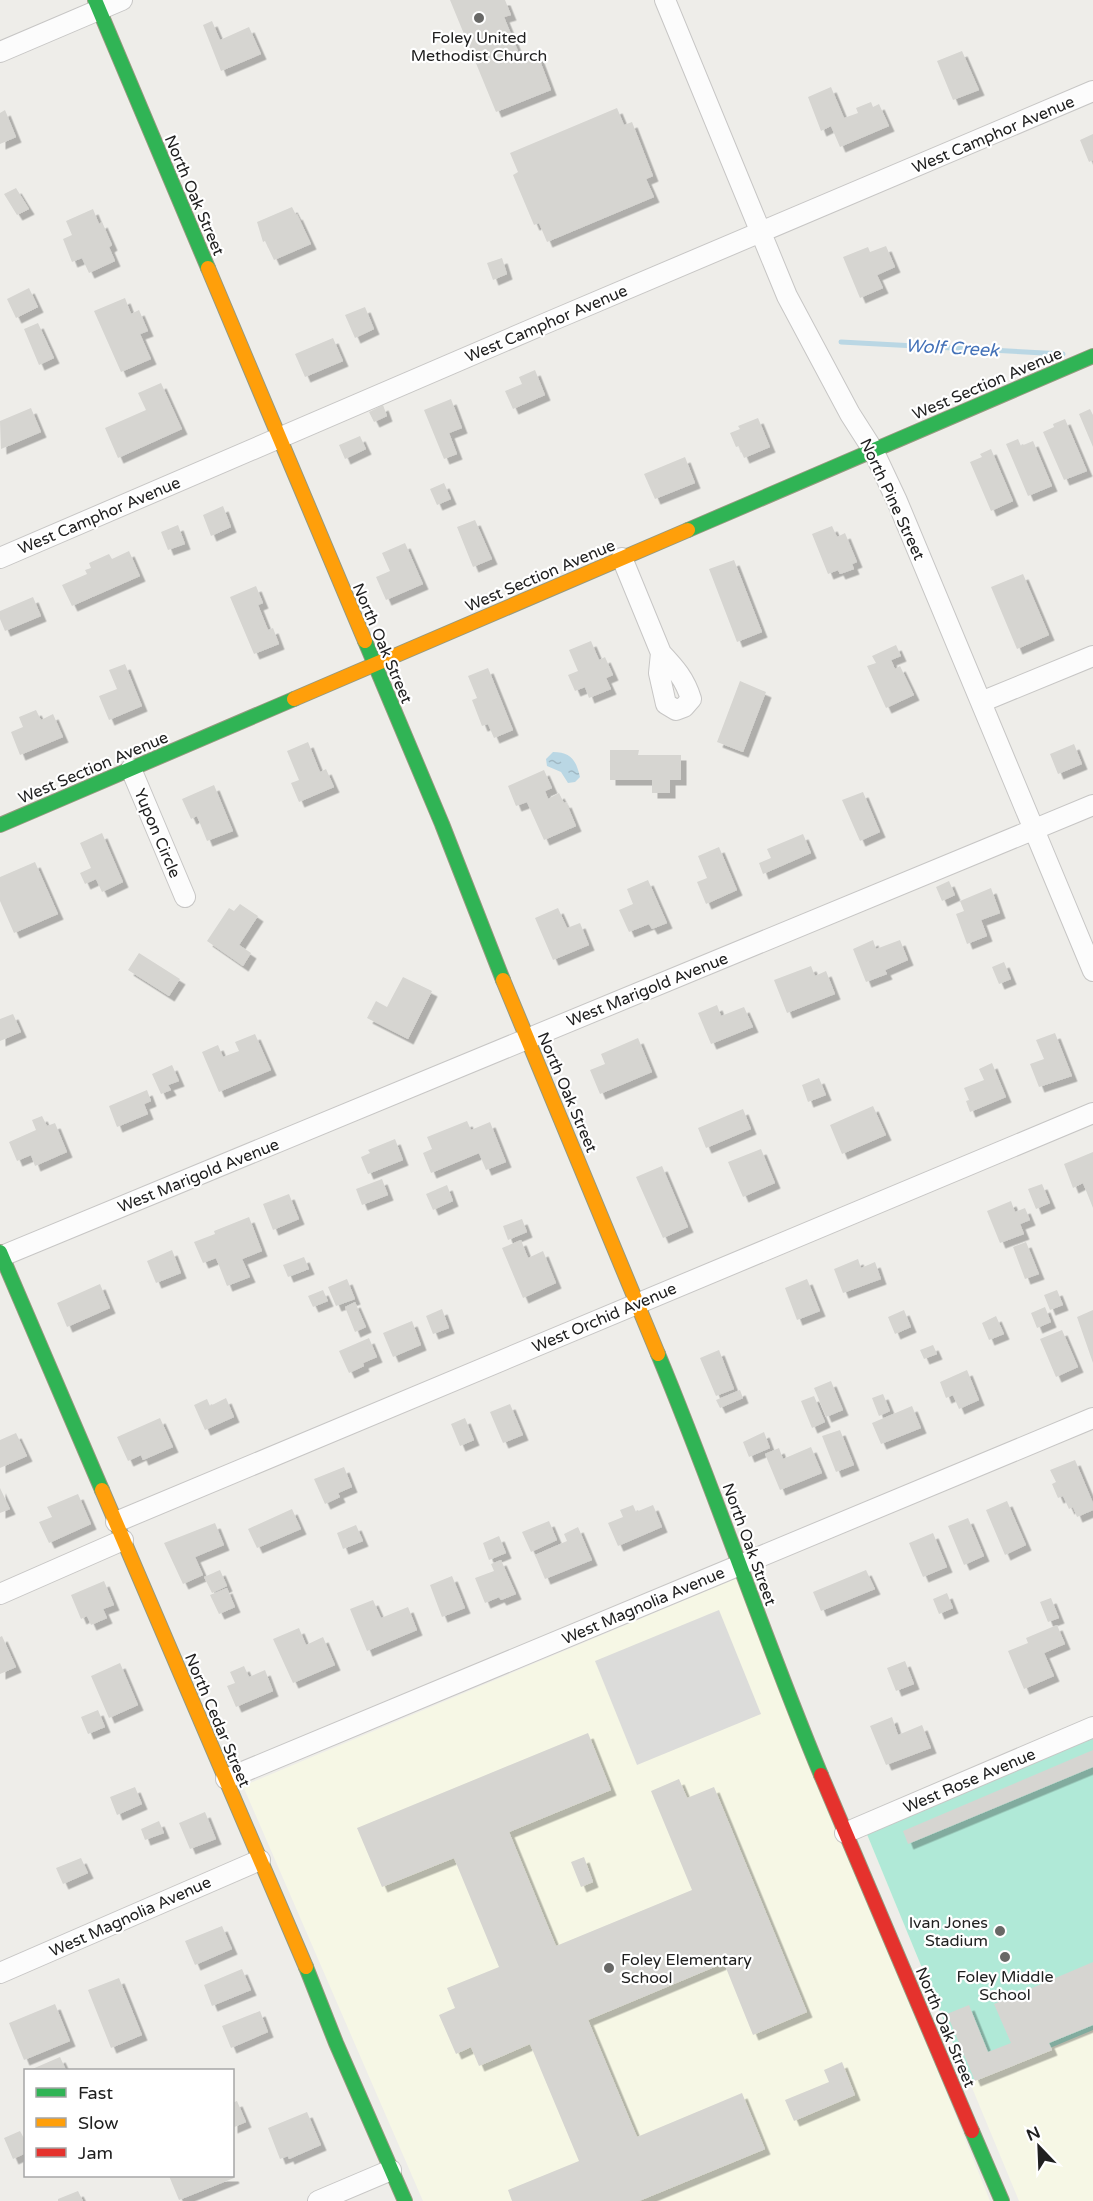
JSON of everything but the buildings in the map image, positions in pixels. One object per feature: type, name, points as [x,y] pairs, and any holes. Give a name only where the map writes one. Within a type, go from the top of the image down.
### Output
[{"type":"street","points":[[0,52],[97,5],[122,0]]},
{"type":"street","name":"North Pine Street","points":[[665,0],[787,296],[820,361],[873,450],[897,501],[1093,971]]},
{"type":"street","name":"North Oak Street","points":[[97,5],[442,824],[692,1436],[790,1701],[1002,2201]]},
{"type":"street","name":"West Camphor Avenue","points":[[0,558],[1093,91]]},
{"type":"street","name":"West Section Avenue","points":[[0,825],[1093,356]]},
{"type":"street","points":[[622,558],[661,653]]},
{"type":"street","points":[[981,702],[1093,656]]},
{"type":"street","name":"Yupon Circle","points":[[131,769],[185,897]]},
{"type":"street","name":"West Marigold Avenue","points":[[1,1254],[1093,805]]},
{"type":"street","name":"West Orchid Avenue","points":[[0,1594],[120,1531],[637,1303],[1093,1113]]},
{"type":"street","name":"North Cedar Street","points":[[1,1254],[6,1285],[120,1531],[405,2201]]},
{"type":"street","name":"West Magnolia Avenue","points":[[226,1779],[1093,1418]]},
{"type":"street","name":"West Rose Avenue","points":[[845,1833],[1093,1727]]},
{"type":"street","name":"West Magnolia Avenue","points":[[0,1973],[260,1860]]},
{"type":"street","points":[[318,2201],[391,2170]]},
{"type":"shaded area","name":"Foley Elementary School","points":[[740,1577],[990,2201],[423,2201],[243,1786]]},
{"type":"shaded area","points":[[719,1610],[761,1714],[637,1765],[595,1661]]},
{"type":"shaded area","name":"Ivan Jones Stadium","points":[[1093,1737],[1093,2201],[1019,2201],[866,1832]]},
{"type":"green space","name":"Ivan Jones Stadium","points":[[1093,1737],[1093,2030],[969,2082],[866,1832]]},
{"type":"water","points":[[553,752],[572,758],[580,777],[575,782],[568,783],[561,772],[547,766],[546,759]]},
{"type":"waterway","name":"Wolf Creek","points":[[841,342],[1063,354]]},
{"type":"traffic: fast","points":[[95,0],[208,268]]},
{"type":"traffic: fast","points":[[688,530],[1093,356]]},
{"type":"traffic: fast","points":[[365,641],[442,824],[503,980]]},
{"type":"traffic: fast","points":[[0,825],[294,699]]},
{"type":"traffic: fast","points":[[0,1252],[102,1490]]},
{"type":"traffic: fast","points":[[658,1354],[821,1775]]},
{"type":"traffic: fast","points":[[306,1967],[336,2043],[405,2201]]},
{"type":"traffic: fast","points":[[972,2131],[1002,2201]]},
{"type":"traffic: slow","points":[[208,268],[365,641]]},
{"type":"traffic: slow","points":[[294,699],[688,530]]},
{"type":"traffic: slow","points":[[503,980],[658,1354]]},
{"type":"traffic: slow","points":[[102,1490],[306,1967]]},
{"type":"traffic: jam","points":[[821,1775],[972,2131]]},
{"type":"place","name":"Foley United Methodist Church","points":[[479,18]]},
{"type":"place","name":"Ivan Jones Stadium","points":[[1000,1931]]},
{"type":"place","name":"Foley Middle School","points":[[1005,1957]]},
{"type":"place","name":"Foley Elementary School","points":[[609,1968]]}]
